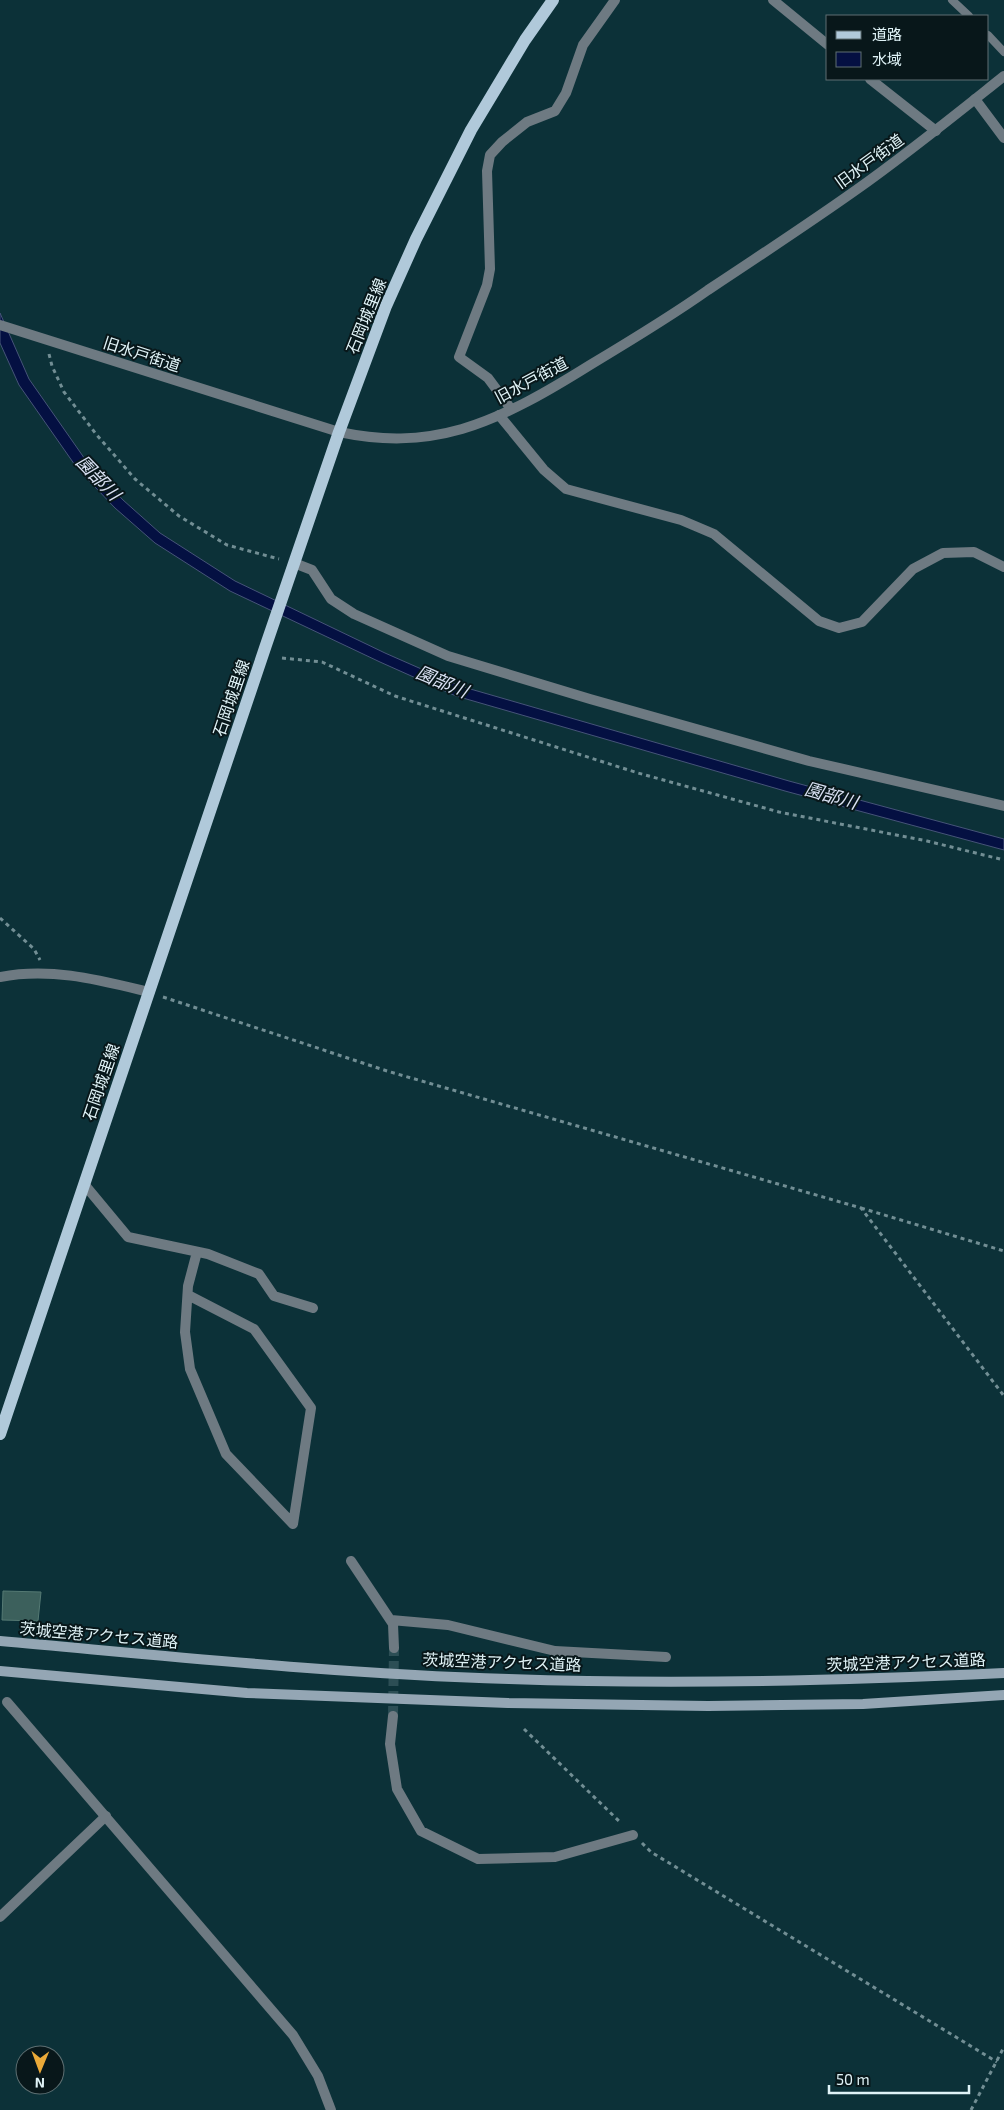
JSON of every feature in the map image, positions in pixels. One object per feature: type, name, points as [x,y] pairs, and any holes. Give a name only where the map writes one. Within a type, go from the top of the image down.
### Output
[{"type":"main road","name":"石岡城里線","points":[[0,1434],[294,563],[386,306],[416,239],[471,130],[498,83],[553,0]]},
{"type":"main road","name":"茨城空港アクセス道路","points":[[0,1641],[319,1669],[508,1680],[708,1682],[865,1680],[1004,1673]]},
{"type":"main road","points":[[0,1671],[248,1693],[518,1703],[708,1706],[863,1704],[1004,1695]]},
{"type":"street","points":[[511,409],[488,378],[459,357],[478,310],[490,269],[487,171],[490,155],[526,122],[555,111],[566,92],[583,44],[615,0]]},
{"type":"street","points":[[773,0],[826,43]]},
{"type":"street","name":"旧水戸街道","points":[[0,325],[28,332],[340,432],[382,439],[421,438],[463,428],[499,415],[552,388],[658,324],[856,190],[936,131],[1004,76]]},
{"type":"street","points":[[871,80],[936,131]]},
{"type":"street","points":[[975,99],[1004,138]]},
{"type":"street","points":[[499,415],[544,470],[566,489],[681,520],[714,534],[819,621],[839,628],[862,622],[913,568],[944,553],[974,552],[1004,567]]},
{"type":"street","points":[[294,563],[312,570],[330,599],[354,614],[448,656],[590,699],[809,761],[1004,806]]},
{"type":"street","points":[[0,977],[42,973],[90,978],[148,992]]},
{"type":"street","points":[[84,1184],[128,1237],[198,1252],[258,1274],[274,1296],[313,1308]]},
{"type":"street","points":[[188,1295],[254,1329],[311,1408],[293,1524],[226,1454],[190,1369],[184,1332],[188,1286],[198,1252]]},
{"type":"street","points":[[351,1561],[393,1624],[394,1648]]},
{"type":"street","points":[[391,1620],[448,1625],[555,1651],[666,1657]]},
{"type":"street","points":[[7,1702],[293,2035],[318,2076],[331,2110]]},
{"type":"street","points":[[393,1716],[390,1744],[397,1789],[421,1831],[478,1859],[556,1857],[633,1835]]},
{"type":"street","points":[[0,1917],[106,1816]]},
{"type":"lane","points":[[952,0],[968,15]]},
{"type":"lane","points":[[989,36],[1004,52]]},
{"type":"path","points":[[46,339],[52,366],[64,392],[135,480],[179,516],[227,545],[294,563]]},
{"type":"path","points":[[282,658],[322,662],[395,696],[638,773],[779,812],[927,841],[1004,860]]},
{"type":"path","points":[[0,918],[34,949],[40,959],[42,973]]},
{"type":"path","points":[[148,992],[386,1071],[1004,1251]]},
{"type":"path","points":[[861,1208],[1004,1396]]},
{"type":"path","points":[[524,1729],[651,1852],[997,2062]]},
{"type":"path","points":[[971,2110],[1004,2047]]},
{"type":"water","name":"園部川","points":[[0,313],[29,379],[87,462],[123,500],[160,533],[235,581],[385,653],[460,686],[789,781],[1004,839],[1004,850],[785,791],[456,696],[230,591],[155,543],[115,508],[77,468],[19,385],[0,343]]},
{"type":"building","points":[[3,1591],[41,1592],[38,1621],[2,1620]]},
{"type":"tunnel","points":[[393,1716],[394,1648]]}]
